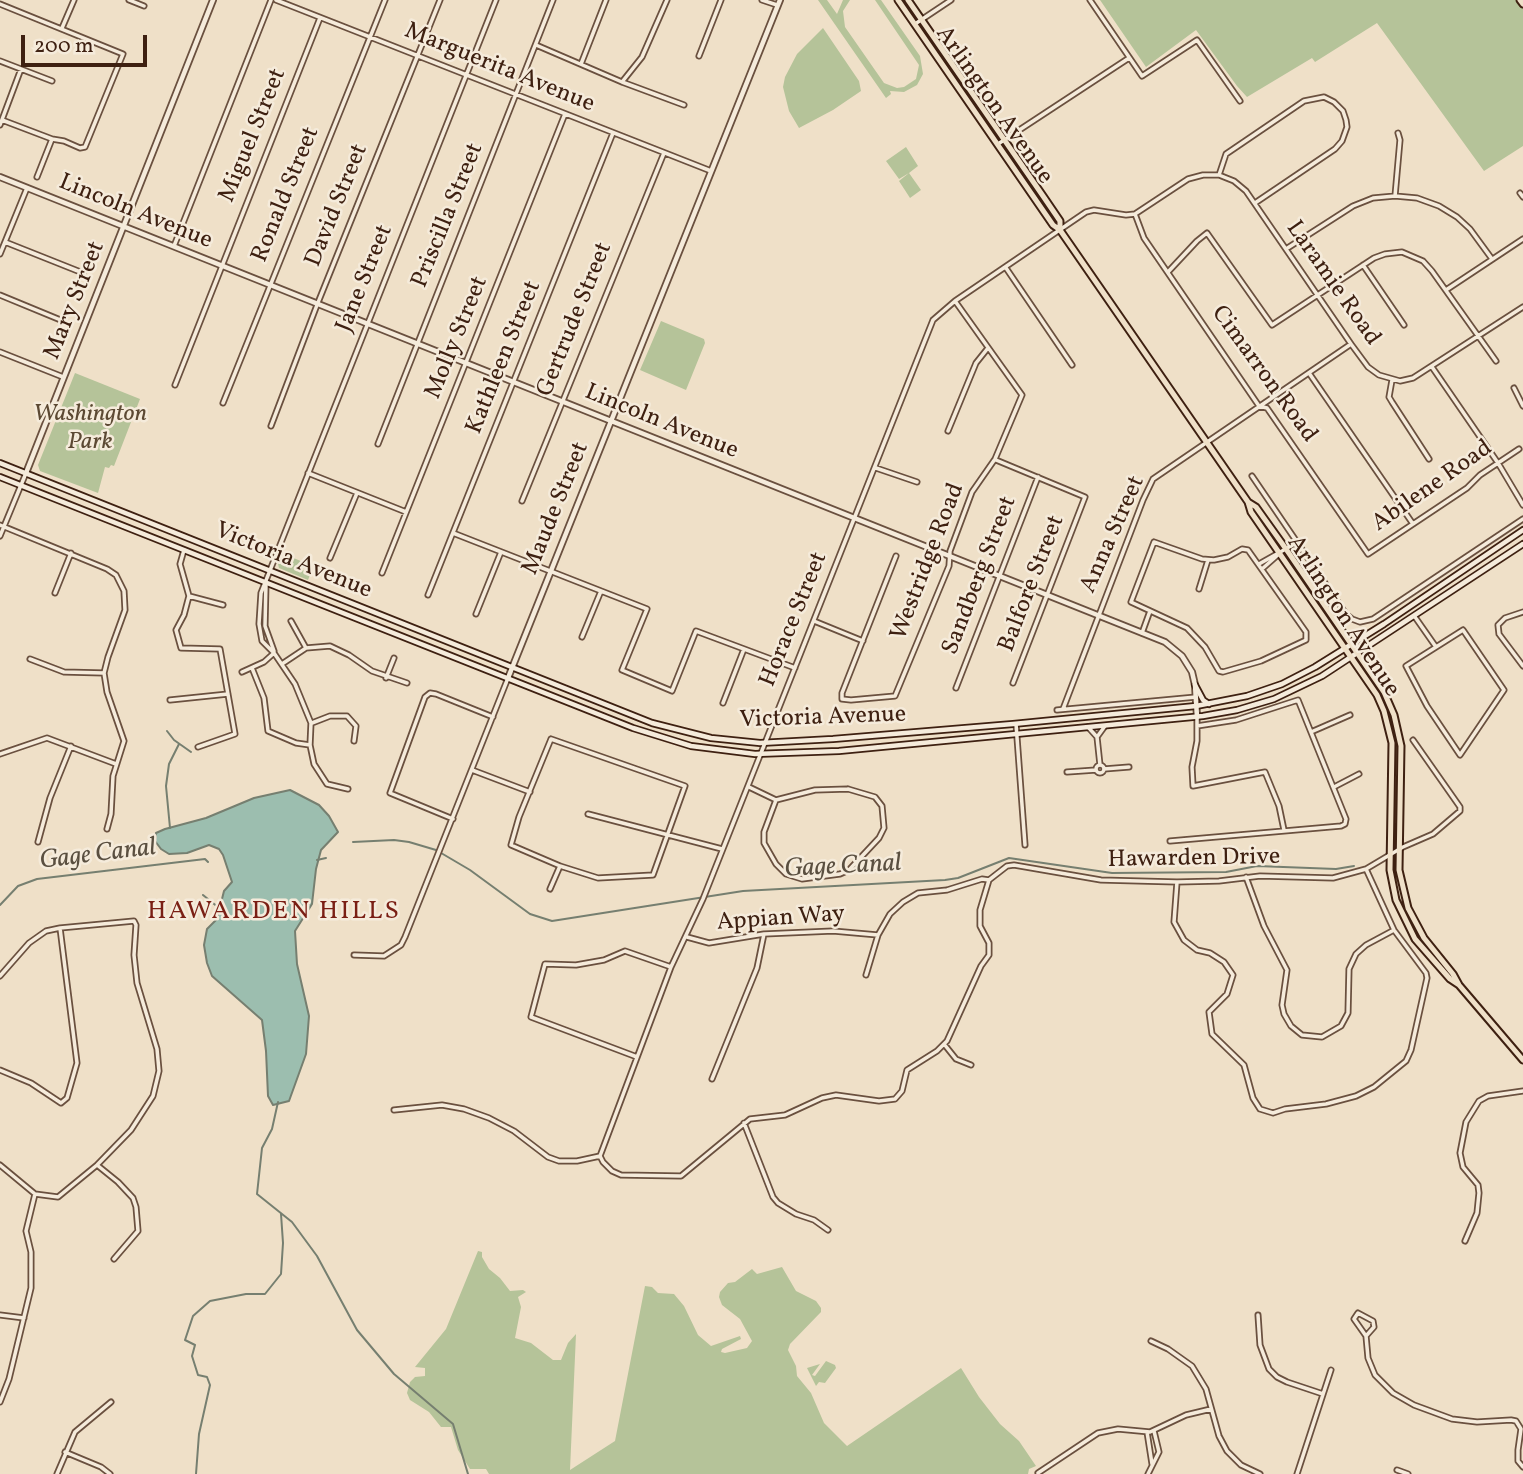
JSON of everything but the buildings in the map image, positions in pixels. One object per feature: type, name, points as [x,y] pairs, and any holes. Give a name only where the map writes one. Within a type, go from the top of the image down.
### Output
[{"type":"main road","name":"Mary Street","points":[[26,474],[213,0]]},
{"type":"main road","name":"Maude Street","points":[[508,678],[780,0]]},
{"type":"main road","name":"Arlington Avenue","points":[[898,0],[1248,502],[1251,512],[1377,695],[1392,743],[1390,857],[1394,892],[1407,927],[1423,949],[1450,979],[1459,985]]},
{"type":"main road","name":"Arlington Avenue","points":[[908,0],[1060,221],[1060,230]]},
{"type":"main road","name":"Lincoln Avenue","points":[[0,177],[1165,642],[1177,651],[1189,667],[1195,685],[1196,717]]},
{"type":"main road","name":"Victoria Avenue","points":[[0,463],[679,732],[734,741],[833,739],[1016,724],[1196,706],[1247,696],[1282,684],[1346,649],[1523,530]]},
{"type":"main road","name":"Victoria Avenue","points":[[0,477],[663,739],[719,751],[760,754],[839,751],[1196,717],[1237,710],[1274,699],[1322,676],[1523,544]]},
{"type":"main road","name":"Arlington Avenue","points":[[1248,502],[1256,507],[1384,692],[1399,733],[1399,850],[1401,884],[1408,908],[1424,937],[1459,985],[1523,1060]]},
{"type":"main road","points":[[1195,685],[1203,700],[1210,704]]},
{"type":"street","points":[[62,28],[75,0]]},
{"type":"street","points":[[129,0],[144,6]]},
{"type":"street","points":[[173,248],[273,0]]},
{"type":"street","name":"Marguerita Avenue","points":[[273,0],[711,171]]},
{"type":"street","name":"Ronald Street","points":[[223,403],[385,0]]},
{"type":"street","name":"David Street","points":[[271,426],[440,0]]},
{"type":"street","name":"Jane Street","points":[[311,723],[295,684],[274,653],[262,641],[259,602],[496,0]]},
{"type":"street","name":"Priscilla Street","points":[[378,444],[553,0]]},
{"type":"street","points":[[581,64],[606,0]]},
{"type":"street","points":[[622,82],[642,57],[667,0]]},
{"type":"street","points":[[699,56],[721,0]]},
{"type":"street","points":[[762,0],[776,5]]},
{"type":"street","points":[[915,24],[951,0]]},
{"type":"street","points":[[1090,0],[1142,76],[1197,40],[1240,101]]},
{"type":"street","points":[[0,4],[122,54],[85,148],[1,122],[21,69]]},
{"type":"street","name":"Miguel Street","points":[[175,385],[320,18]]},
{"type":"street","points":[[536,45],[684,105]]},
{"type":"street","points":[[998,144],[1129,58]]},
{"type":"street","points":[[0,61],[51,81]]},
{"type":"street","points":[[1135,214],[1188,179],[1219,175],[1226,154],[1304,101],[1324,97],[1334,102],[1343,111],[1347,127],[1342,141],[1335,149],[1255,203]]},
{"type":"street","name":"Molly Street","points":[[382,573],[565,114]]},
{"type":"street","name":"Kathleen Street","points":[[428,595],[613,133]]},
{"type":"street","points":[[1395,196],[1400,141],[1398,133]]},
{"type":"street","points":[[37,177],[51,139]]},
{"type":"street","name":"Gertrude Street","points":[[522,501],[664,153]]},
{"type":"street","name":"Laramie Road","points":[[1219,175],[1240,186],[1255,203],[1368,368],[1392,380]]},
{"type":"street","points":[[0,254],[27,188]]},
{"type":"street","points":[[1286,249],[1353,206],[1373,198],[1395,196],[1417,198],[1439,206],[1457,217],[1470,229],[1492,259]]},
{"type":"street","name":"Horace Street","points":[[600,1156],[671,967],[704,897],[933,320],[955,300],[1086,212],[1094,210],[1135,214]]},
{"type":"street","name":"Cimarron Road","points":[[1135,214],[1144,238],[1259,405],[1267,408],[1367,554]]},
{"type":"street","points":[[1168,272],[1196,241],[1207,233],[1269,323],[1273,324],[1363,265],[1385,254],[1402,252],[1412,255],[1432,271],[1496,361]]},
{"type":"street","points":[[1445,290],[1523,239]]},
{"type":"street","points":[[5,242],[82,273]]},
{"type":"street","points":[[1363,265],[1404,325]]},
{"type":"street","points":[[1006,268],[1072,365]]},
{"type":"street","points":[[0,295],[63,321]]},
{"type":"street","name":"Westridge Road","points":[[863,640],[842,699],[895,696],[949,566],[949,558],[972,492],[995,459],[1021,395],[955,300]]},
{"type":"street","points":[[1429,459],[1391,402],[1392,380],[1413,379],[1523,307]]},
{"type":"street","name":"Anna Street","points":[[1063,709],[1153,478],[1352,344]]},
{"type":"street","points":[[948,430],[976,363],[988,348]]},
{"type":"street","points":[[0,352],[64,377]]},
{"type":"street","points":[[1432,367],[1523,505]]},
{"type":"street","points":[[1309,373],[1413,524]]},
{"type":"street","points":[[1514,388],[1523,406]]},
{"type":"street","name":"Abilene Road","points":[[1367,554],[1467,488],[1480,475],[1519,449]]},
{"type":"street","points":[[995,459],[1038,477]]},
{"type":"street","points":[[876,467],[917,482]]},
{"type":"street","points":[[308,473],[406,512]]},
{"type":"street","name":"Mary Street","points":[[0,536],[26,474]]},
{"type":"street","points":[[1252,476],[1346,614],[1352,619],[1365,622],[1523,519]]},
{"type":"street","name":"Balfore Street","points":[[1013,683],[1085,497],[1038,477]]},
{"type":"street","name":"Sandberg Street","points":[[956,688],[1038,477]]},
{"type":"street","points":[[330,558],[357,493]]},
{"type":"street","points":[[2,526],[107,569],[116,575],[124,591],[125,610],[104,673],[107,692],[124,741],[116,764],[107,829]]},
{"type":"street","points":[[453,533],[647,609],[622,670],[672,691],[696,631],[794,668]]},
{"type":"street","points":[[1154,542],[1208,560],[1222,559],[1246,548],[1308,636],[1306,640],[1261,662],[1219,671],[1205,647],[1186,628],[1133,604],[1130,598],[1154,542]]},
{"type":"street","points":[[1261,567],[1298,542]]},
{"type":"street","points":[[184,549],[180,564],[189,596],[184,615],[176,630],[181,648],[220,649],[235,734],[198,747]]},
{"type":"street","points":[[476,614],[501,552]]},
{"type":"street","points":[[55,593],[71,554]]},
{"type":"street","points":[[814,621],[863,640],[896,556]]},
{"type":"street","points":[[1199,589],[1208,560]]},
{"type":"street","points":[[582,637],[601,591]]},
{"type":"street","points":[[189,596],[223,605]]},
{"type":"street","points":[[1142,633],[1150,611]]},
{"type":"street","points":[[1523,612],[1505,618],[1497,625],[1499,634],[1523,666]]},
{"type":"street","points":[[1415,617],[1436,647]]},
{"type":"street","points":[[291,621],[306,648]]},
{"type":"street","points":[[1460,630],[1464,631],[1504,689],[1460,755],[1427,706],[1406,666],[1436,647],[1460,630]]},
{"type":"street","points":[[282,664],[306,648],[321,645],[340,649],[386,678],[407,683]]},
{"type":"street","points":[[723,703],[744,649]]},
{"type":"street","points":[[242,671],[264,662],[274,653]]},
{"type":"street","points":[[386,678],[394,658]]},
{"type":"street","points":[[30,659],[64,671],[104,673]]},
{"type":"street","points":[[252,667],[264,698],[268,731],[296,743],[310,745]]},
{"type":"street","name":"Maude Street","points":[[354,955],[384,956],[401,945],[508,678]]},
{"type":"street","points":[[453,819],[390,793],[425,697],[430,693],[493,717]]},
{"type":"street","points":[[170,700],[228,694]]},
{"type":"street","points":[[1057,710],[1196,698]]},
{"type":"street","points":[[1170,841],[1345,824],[1346,819],[1334,787],[1298,700],[1236,720],[1197,726]]},
{"type":"street","points":[[1311,732],[1350,715]]},
{"type":"street","points":[[348,789],[327,784],[314,764],[310,745],[311,723],[330,716],[347,716],[356,726],[354,741]]},
{"type":"street","name":"Lincoln Avenue","points":[[1196,717],[1193,786],[1265,772],[1282,817],[1284,831]]},
{"type":"street","points":[[1016,724],[1026,845]]},
{"type":"street","points":[[1105,726],[1097,737],[1098,767],[1101,773],[1104,769],[1129,767]]},
{"type":"street","points":[[1088,727],[1097,737]]},
{"type":"street","points":[[0,754],[47,738],[116,764]]},
{"type":"street","points":[[551,739],[685,786],[668,836],[653,875],[598,878],[560,866],[511,845],[519,817],[551,739]]},
{"type":"street","name":"Hawarden Drive","points":[[989,880],[1001,869],[1014,864],[1101,880],[1177,882],[1246,877],[1333,878],[1366,869],[1433,834],[1461,810],[1413,740]]},
{"type":"street","points":[[38,842],[50,797],[71,746]]},
{"type":"street","points":[[1067,772],[1098,767]]},
{"type":"street","points":[[472,770],[530,792]]},
{"type":"street","points":[[1334,787],[1359,774]]},
{"type":"street","points":[[748,787],[776,800],[815,790],[848,789],[874,797],[882,806],[884,828],[879,838],[849,870],[820,878],[802,879],[786,874],[776,864],[764,843],[764,832],[776,800]]},
{"type":"street","points":[[589,814],[722,849]]},
{"type":"street","points":[[550,889],[560,866]]},
{"type":"street","points":[[1177,882],[1174,922],[1184,940],[1197,950],[1210,953],[1224,962],[1233,975],[1227,994],[1209,1012],[1212,1034],[1244,1065],[1253,1098],[1261,1109],[1273,1113],[1356,1097],[1374,1087],[1406,1061],[1411,1050],[1426,973],[1394,930],[1366,869]]},
{"type":"street","points":[[1246,877],[1264,926],[1287,970],[1282,1005],[1284,1014],[1291,1026],[1302,1035],[1322,1037],[1341,1027],[1348,1013],[1349,969],[1356,954],[1366,945],[1394,930]]},
{"type":"street","name":"Appian Way","points":[[866,975],[878,935],[890,914],[903,902],[918,893],[947,890],[982,879],[989,880]]},
{"type":"street","points":[[394,1110],[421,1105],[464,1109],[514,1131],[548,1157],[566,1161],[600,1156],[612,1171],[621,1175],[681,1176],[744,1123],[756,1118],[785,1115],[822,1098],[836,1095],[880,1101],[895,1099],[902,1091],[907,1070],[944,1044],[981,966],[989,955],[989,943],[979,918],[989,880]]},
{"type":"street","points":[[0,976],[29,943],[46,931],[134,921],[137,983],[158,1049],[158,1081],[142,1116],[97,1165],[58,1197],[35,1194],[0,1165]]},
{"type":"street","points":[[0,1070],[31,1083],[61,1103],[68,1098],[77,1063],[60,928]]},
{"type":"street","name":"Appian Way","points":[[687,937],[709,943],[764,934],[833,931],[878,935]]},
{"type":"street","points":[[712,1079],[757,968],[764,934]]},
{"type":"street","points":[[637,1057],[531,1017],[545,964],[576,965],[604,960],[625,951],[671,967]]},
{"type":"street","points":[[944,1044],[956,1059],[971,1065]]},
{"type":"street","points":[[1465,1241],[1477,1213],[1478,1185],[1463,1167],[1460,1153],[1466,1122],[1479,1101],[1488,1096],[1523,1091]]},
{"type":"street","points":[[744,1123],[773,1197],[786,1209],[814,1220],[828,1230]]},
{"type":"street","points":[[594,1159],[595,1162],[603,1162]]},
{"type":"street","points":[[97,1165],[125,1190],[136,1207],[138,1231],[114,1259]]},
{"type":"street","points":[[0,1402],[9,1379],[31,1288],[32,1267],[26,1231],[35,1194]]},
{"type":"street","points":[[1366,1336],[1374,1327],[1373,1321],[1358,1313],[1354,1319],[1366,1336],[1368,1358],[1375,1375],[1387,1388],[1414,1405],[1452,1419],[1477,1422],[1516,1421],[1521,1429],[1518,1461],[1523,1467]]},
{"type":"street","points":[[0,1315],[24,1318]]},
{"type":"street","points":[[1258,1315],[1260,1345],[1269,1369],[1287,1382],[1323,1394]]},
{"type":"street","points":[[1151,1341],[1192,1366],[1206,1390],[1219,1436],[1227,1451],[1241,1465],[1260,1474]]},
{"type":"street","points":[[1297,1474],[1331,1370]]},
{"type":"street","points":[[57,1474],[79,1427],[111,1402]]},
{"type":"street","points":[[1038,1473],[1098,1433],[1118,1429],[1154,1431],[1186,1415],[1211,1409]]},
{"type":"street","points":[[1148,1474],[1159,1451],[1154,1431]]},
{"type":"street","points":[[1147,1432],[1152,1464]]},
{"type":"street","points":[[65,1452],[110,1474]]},
{"type":"street","points":[[1397,1469],[1408,1474]]},
{"type":"green space","points":[[818,0],[827,0],[837,14],[843,0],[850,0],[843,11],[845,27],[884,83],[897,88],[904,87],[916,79],[919,65],[875,0],[881,0],[920,56],[923,74],[917,85],[904,92],[890,91],[891,94],[886,98]]},
{"type":"green space","points":[[1100,0],[1523,0],[1523,146],[1484,171],[1377,23],[1315,62],[1312,58],[1247,97],[1196,30],[1146,67]]},
{"type":"green space","points":[[823,28],[859,81],[861,91],[799,128],[789,111],[783,87],[785,77],[797,54]]},
{"type":"green space","points":[[906,147],[918,166],[899,179],[886,161]]},
{"type":"green space","points":[[909,173],[921,190],[910,198],[899,181]]},
{"type":"green space","points":[[661,321],[704,339],[705,343],[686,390],[640,370]]},
{"type":"green space","name":"Washington Park","points":[[75,373],[140,399],[114,466],[105,467],[98,493],[40,471],[38,465]]},
{"type":"green space","points":[[282,553],[303,562],[300,568],[310,575],[308,580],[279,568]]},
{"type":"green space","points":[[478,1251],[482,1252],[489,1269],[510,1291],[526,1292],[518,1297],[521,1307],[515,1338],[531,1343],[553,1360],[561,1360],[568,1343],[576,1334],[570,1470],[615,1441],[645,1286],[652,1287],[658,1293],[674,1294],[684,1306],[698,1335],[711,1346],[740,1336],[741,1339],[722,1349],[721,1352],[725,1353],[747,1348],[752,1341],[740,1319],[722,1305],[720,1292],[728,1283],[735,1282],[752,1269],[757,1274],[782,1267],[796,1291],[816,1301],[821,1308],[821,1312],[790,1344],[788,1350],[796,1366],[797,1376],[811,1393],[824,1423],[847,1446],[961,1368],[979,1397],[1000,1424],[1019,1441],[1036,1466],[1029,1469],[1028,1474],[489,1474],[486,1469],[470,1469],[458,1450],[451,1427],[441,1427],[429,1412],[410,1400],[407,1393],[410,1382],[415,1377],[425,1376],[425,1368],[415,1367],[446,1329]]},
{"type":"green space","points":[[826,1361],[836,1368],[825,1383],[819,1382],[816,1386],[807,1368],[820,1364],[812,1375],[815,1376]]},
{"type":"shaded area","points":[[290,790],[319,805],[338,832],[321,850],[312,904],[295,931],[297,964],[309,1016],[306,1054],[289,1101],[273,1105],[268,1096],[262,1020],[212,976],[207,963],[204,945],[207,929],[217,919],[224,891],[232,882],[223,855],[219,849],[209,845],[187,853],[169,854],[155,841],[156,833],[165,829],[206,818],[254,798]]},
{"type":"waterway","points":[[167,731],[174,740],[191,752]]},
{"type":"waterway","points":[[170,828],[166,786],[169,764],[179,744]]},
{"type":"waterway","name":"Gage Canal","points":[[353,842],[394,840],[436,850],[470,870],[530,914],[552,921],[743,891],[945,880],[958,878],[1009,858],[1112,873],[1226,872],[1257,866],[1336,869],[1354,866]]},
{"type":"waterway","points":[[317,860],[326,858]]},
{"type":"waterway","name":"Gage Canal","points":[[0,905],[18,886],[37,879],[205,859],[208,862]]},
{"type":"waterway","points":[[203,895],[219,908]]},
{"type":"waterway","points":[[278,1102],[272,1129],[262,1148],[257,1194],[292,1222],[317,1256],[357,1330],[394,1374],[453,1424],[468,1474]]},
{"type":"waterway","points":[[196,1474],[199,1434],[210,1385],[207,1377],[198,1375],[192,1356],[195,1345],[185,1340],[193,1316],[210,1301],[246,1294],[265,1294],[281,1274],[281,1214]]},
{"type":"district","name":"HAWARDEN HILLS","points":[[274,913]]}]
